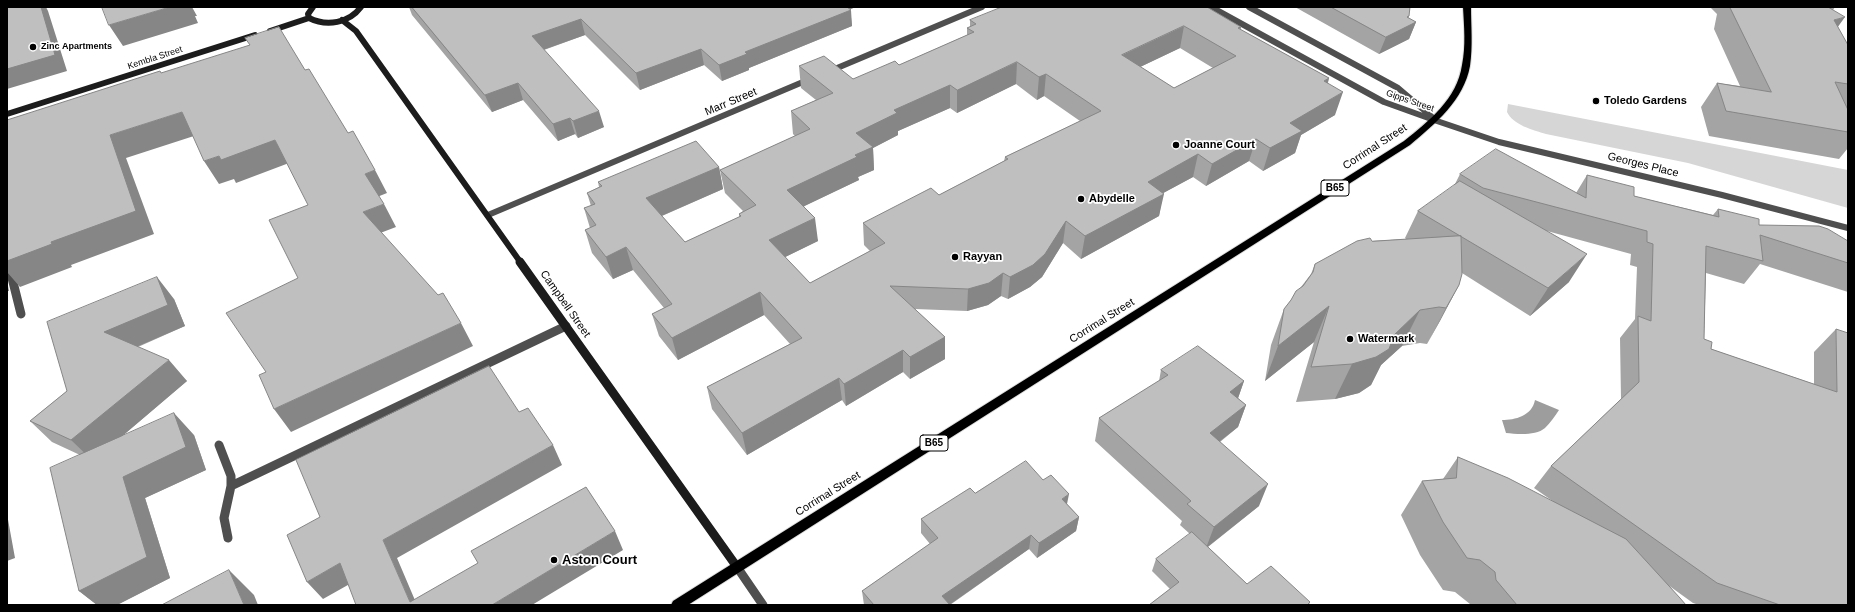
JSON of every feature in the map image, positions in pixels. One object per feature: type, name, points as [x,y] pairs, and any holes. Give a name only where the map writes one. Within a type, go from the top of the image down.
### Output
[{"type":"main road","name":"Corrimal Street","points":[[677,605],[1407,143],[1434,120],[1459,88],[1465,71],[1468,54],[1467,7]]},
{"type":"street","points":[[313,7],[308,14],[309,18],[321,23],[342,20],[353,16],[361,7]]},
{"type":"street","points":[[821,75],[982,7]]},
{"type":"street","name":"Gipps Street","points":[[1211,7],[1384,102],[1434,120]]},
{"type":"street","name":"Gipps Street","points":[[1249,7],[1398,88],[1434,120]]},
{"type":"street","name":"Kembla Street","points":[[7,114],[309,18]]},
{"type":"street","name":"Campbell Street","points":[[342,20],[356,31],[488,215],[763,605]]},
{"type":"street","name":"Marr Street","points":[[488,215],[814,78]]},
{"type":"street","name":"Georges Place","points":[[1434,120],[1499,142],[1722,195],[1848,228]]},
{"type":"street","points":[[7,260],[21,314]]},
{"type":"street","points":[[231,486],[566,326]]},
{"type":"street","points":[[219,445],[231,476],[231,486],[224,518],[228,538]]},
{"type":"shaded area","points":[[1508,104],[1848,170],[1848,208],[1688,163],[1546,134],[1519,124],[1510,117],[1507,112]]},
{"type":"shaded area","points":[[1535,400],[1559,410],[1549,424],[1541,431],[1537,432],[1526,434],[1506,433],[1502,420],[1517,418],[1527,413]]},
{"type":"building","points":[[7,7],[41,7],[55,55],[7,69]]},
{"type":"building","points":[[102,7],[170,7],[109,25]]},
{"type":"building","points":[[412,7],[847,7],[851,10],[745,52],[747,54],[719,65],[701,49],[636,73],[581,19],[532,36],[599,111],[573,121],[570,118],[553,124],[518,83],[485,95]]},
{"type":"building","points":[[1002,7],[1207,7],[1241,27],[1238,28],[1329,78],[1324,81],[1343,92],[1290,123],[1302,131],[1270,148],[1256,139],[1212,164],[1198,154],[1148,182],[1164,194],[1085,236],[1066,221],[1045,254],[1033,265],[1010,277],[1003,273],[989,283],[968,289],[890,286],[945,337],[910,357],[903,350],[844,384],[839,378],[742,433],[707,387],[802,338],[760,292],[672,338],[652,314],[672,304],[626,247],[606,257],[585,230],[596,225],[584,208],[595,204],[587,193],[602,186],[598,182],[696,141],[719,167],[646,198],[685,242],[741,216],[739,214],[756,205],[720,170],[810,129],[791,111],[833,93],[799,66],[824,56],[853,79],[895,61],[899,65],[974,32],[967,28],[976,24],[970,20]],"holes":[[[1184,26],[1236,56],[1174,88],[1122,55]],[[1017,62],[1039,77],[1046,74],[1101,111],[1005,157],[1008,159],[939,195],[931,188],[863,223],[885,243],[810,283],[769,240],[815,218],[787,190],[857,157],[855,155],[873,147],[856,133],[897,113],[894,110],[950,85],[957,90]]]},
{"type":"building","points":[[1331,7],[1410,7],[1409,16],[1407,17],[1416,22],[1386,37]]},
{"type":"building","points":[[1730,7],[1828,7],[1845,17],[1834,20],[1848,45],[1848,84],[1835,82],[1848,110],[1848,132],[1726,111],[1717,83],[1771,92]]},
{"type":"building","points":[[279,27],[305,70],[309,69],[348,133],[353,131],[375,170],[365,174],[384,204],[363,212],[438,295],[443,293],[461,323],[274,409],[259,375],[266,372],[226,313],[298,278],[269,220],[308,205],[275,140],[221,160],[219,156],[204,161],[182,112],[110,135],[136,211],[51,242],[52,244],[7,261],[7,120],[160,71],[161,73],[250,45],[245,38]]},
{"type":"building","points":[[1496,149],[1586,198],[1587,175],[1634,187],[1634,196],[1719,217],[1718,209],[1759,219],[1759,225],[1819,226],[1828,229],[1848,241],[1848,263],[1760,235],[1763,261],[1706,246],[1704,339],[1712,342],[1711,349],[1837,392],[1836,329],[1848,333],[1848,605],[1780,605],[1717,583],[1551,466],[1639,382],[1638,316],[1651,321],[1653,244],[1647,242],[1647,231],[1483,188],[1460,174]]},
{"type":"building","points":[[1460,181],[1587,254],[1548,288],[1418,211]]},
{"type":"building","points":[[1461,236],[1462,274],[1459,285],[1446,308],[1439,307],[1420,310],[1394,335],[1389,349],[1376,357],[1352,364],[1311,367],[1329,306],[1278,346],[1284,309],[1296,291],[1303,286],[1313,272],[1315,264],[1357,241],[1370,238],[1372,241]]},
{"type":"building","points":[[157,277],[168,305],[104,332],[169,360],[71,440],[30,421],[67,391],[47,322]]},
{"type":"building","points":[[1198,346],[1244,381],[1230,392],[1246,405],[1210,433],[1268,484],[1214,527],[1187,504],[1191,501],[1099,418],[1168,375],[1161,370]]},
{"type":"building","points":[[489,366],[519,412],[528,408],[553,445],[383,540],[410,602],[478,563],[471,551],[586,487],[615,531],[492,605],[356,605],[340,563],[307,582],[287,535],[320,517],[296,460]]},
{"type":"building","points":[[174,413],[186,447],[123,477],[147,557],[79,591],[50,468]]},
{"type":"building","points":[[1458,457],[1508,478],[1626,539],[1686,605],[1517,605],[1496,580],[1495,572],[1480,560],[1467,558],[1443,522],[1422,481],[1456,478]]},
{"type":"building","points":[[1026,461],[1043,480],[1051,475],[1069,494],[1062,499],[1079,517],[1039,543],[1031,535],[942,596],[950,605],[874,605],[862,591],[938,538],[921,519],[970,488],[975,493]]},
{"type":"building","points":[[1192,532],[1247,584],[1271,566],[1310,602],[1307,605],[1149,605],[1179,582],[1156,559]]},
{"type":"building","points":[[229,570],[244,605],[162,605]]},
{"type":"place","name":"Zinc Apartments","points":[[33,47]]},
{"type":"place","name":"Toledo Gardens","points":[[1596,101]]},
{"type":"place","name":"Joanne Court","points":[[1176,145]]},
{"type":"place","name":"Abydelle","points":[[1081,199]]},
{"type":"place","name":"Rayyan","points":[[955,257]]},
{"type":"place","name":"Watermark","points":[[1350,339]]},
{"type":"place","name":"Aston Court","points":[[554,560]]}]
